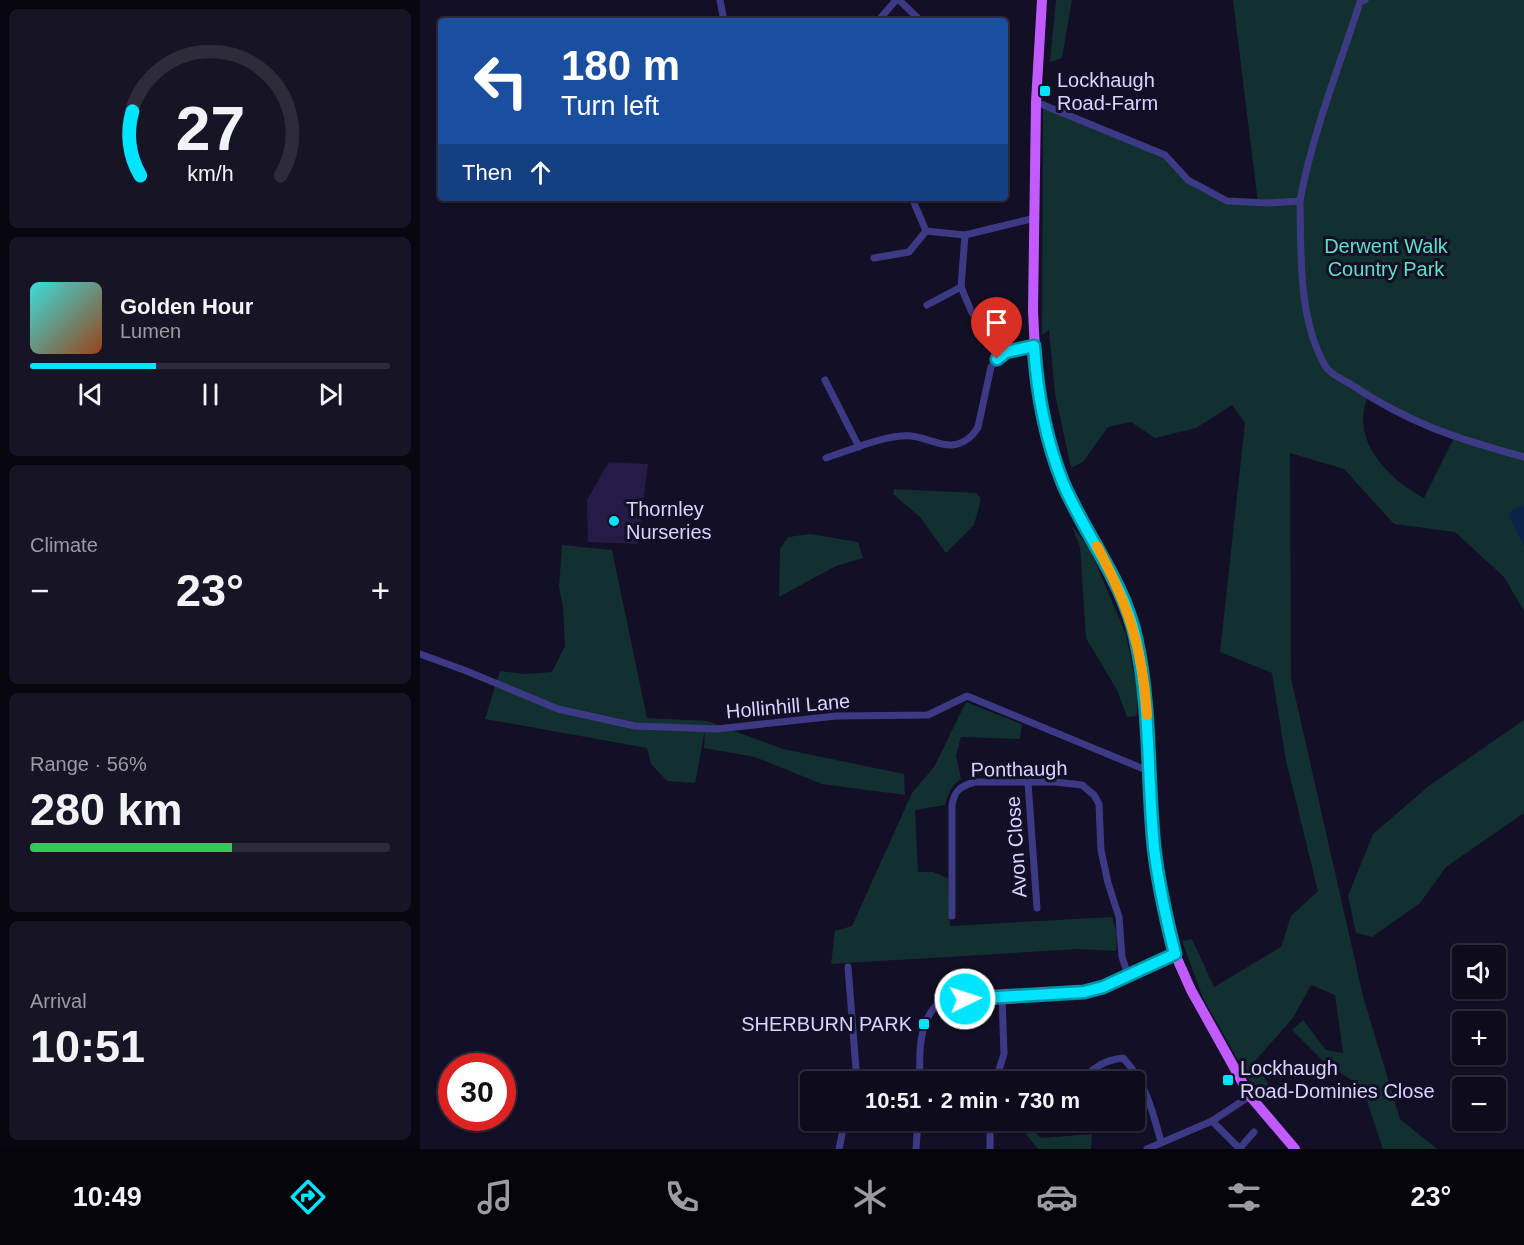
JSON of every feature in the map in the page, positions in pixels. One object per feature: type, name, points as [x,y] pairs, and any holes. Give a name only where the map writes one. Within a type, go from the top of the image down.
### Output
[{"type":"main road","points":[[1042,0],[1036,102],[1034,346],[1037,390],[1046,431],[1064,484],[1116,585],[1136,636],[1146,693],[1154,844],[1161,897],[1175,954],[1191,990],[1250,1096],[1295,1149]]},
{"type":"street","points":[[720,0],[723,18]]},
{"type":"street","points":[[881,18],[898,0],[918,18]]},
{"type":"street","points":[[1365,0],[1360,2],[1297,201],[1300,251],[1314,342],[1327,369],[1380,403],[1454,438],[1524,457]]},
{"type":"street","points":[[1036,102],[1165,155],[1188,180],[1227,201],[1268,203],[1297,201]]},
{"type":"street","points":[[913,201],[926,231]]},
{"type":"street","points":[[926,231],[965,234],[1035,218]]},
{"type":"street","points":[[874,258],[909,252],[926,231]]},
{"type":"street","points":[[965,234],[961,287],[972,313]]},
{"type":"street","points":[[927,304],[961,287]]},
{"type":"street","points":[[826,458],[899,436],[912,436],[953,445],[968,438],[978,427],[991,367],[1006,352],[1034,346]]},
{"type":"street","points":[[825,380],[859,447]]},
{"type":"street","name":"Hollinhill Lane","points":[[420,654],[558,709],[635,726],[717,729],[836,716],[928,715],[967,696],[1151,772]]},
{"type":"street","name":"Ponthaugh","points":[[952,916],[953,795],[962,785],[975,782],[1055,782],[1082,785],[1095,795],[1099,804],[1101,850],[1108,883],[1119,917],[1122,957],[1128,975]]},
{"type":"street","name":"Avon Close","points":[[1028,783],[1037,908]]},
{"type":"street","points":[[920,1071],[919,1060],[928,1014],[940,1002],[1084,992],[1103,987],[1175,954]]},
{"type":"street","points":[[848,967],[856,1071]]},
{"type":"street","points":[[999,1071],[1004,1054],[1002,997]]},
{"type":"street","points":[[1089,1071],[1109,1059],[1123,1058],[1133,1071]]},
{"type":"street","points":[[1145,1093],[1151,1104],[1161,1142]]},
{"type":"street","points":[[1147,1149],[1212,1121],[1250,1096]]},
{"type":"street","points":[[1212,1121],[1239,1149],[1254,1132]]},
{"type":"street","points":[[838,1149],[842,1131]]},
{"type":"street","points":[[916,1149],[917,1131]]},
{"type":"street","points":[[990,1131],[990,1149]]},
{"type":"green space","points":[[1056,0],[1072,0],[1062,58],[1050,62]]},
{"type":"green space","name":"Derwent Walk Country Park","points":[[1233,0],[1524,0],[1524,611],[1504,577],[1455,532],[1394,524],[1344,469],[1290,453],[1291,678],[1363,996],[1400,1119],[1437,1149],[1383,1149],[1362,1087],[1325,1063],[1292,1030],[1303,1020],[1326,1050],[1343,1053],[1335,995],[1311,985],[1293,1018],[1254,1062],[1277,1097],[1261,1101],[1203,998],[1182,941],[1192,939],[1214,987],[1281,947],[1291,916],[1318,891],[1286,761],[1272,673],[1220,652],[1245,423],[1232,405],[1196,428],[1155,438],[1131,422],[1108,427],[1083,462],[1071,468],[1055,394],[1049,330],[1042,335],[1043,104],[1165,155],[1188,180],[1227,201],[1258,203]],"holes":[[[1368,396],[1454,438],[1424,498],[1397,480],[1375,456],[1364,427],[1363,412]]]},
{"type":"green space","points":[[894,489],[976,493],[981,499],[974,525],[946,553],[920,517],[893,494]]},
{"type":"green space","points":[[1072,526],[1090,549],[1126,635],[1138,694],[1137,716],[1127,717],[1117,690],[1086,638],[1080,547]]},
{"type":"green space","points":[[810,534],[858,542],[863,558],[836,566],[779,597],[780,549],[788,537]]},
{"type":"green space","points":[[562,545],[612,550],[647,718],[707,721],[783,749],[904,774],[905,795],[822,784],[755,757],[704,748],[705,730],[695,783],[667,781],[651,764],[647,748],[485,719],[500,671],[523,674],[552,672],[565,646],[563,607],[559,587]]},
{"type":"green space","points":[[966,702],[1022,724],[1020,739],[961,737],[956,755],[961,779],[952,787],[945,805],[915,810],[918,872],[933,872],[948,878],[950,926],[1112,917],[1117,934],[1116,951],[1078,949],[831,964],[835,931],[852,926],[912,793],[934,767]]},
{"type":"green space","points":[[1524,720],[1524,813],[1446,867],[1420,903],[1372,937],[1356,933],[1348,896],[1373,834],[1430,785]]},
{"type":"green space","points":[[1034,1131],[1041,1138],[1092,1134],[1091,1149],[1038,1149],[1025,1133]]},
{"type":"water","points":[[1524,504],[1524,546],[1508,514]]},
{"type":"building","name":"Thornley Nurseries","points":[[609,462],[648,464],[638,544],[588,542],[587,500]]},
{"type":"slow traffic","points":[[1097,546],[1121,595],[1136,636],[1146,693],[1147,715]]},
{"type":"place","name":"Lockhaugh Road-Farm","points":[[1045,91]]},
{"type":"place","name":"Thornley Nurseries","points":[[614,521]]},
{"type":"place","name":"SHERBURN PARK","points":[[924,1024]]},
{"type":"place","name":"Lockhaugh Road-Dominies Close","points":[[1228,1080]]},
{"type":"route","points":[[965,999],[1084,992],[1103,987],[1175,954],[1158,879],[1146,693],[1136,636],[1114,580],[1064,484],[1046,431],[1037,390],[1034,346],[1018,347],[997,359]]}]
